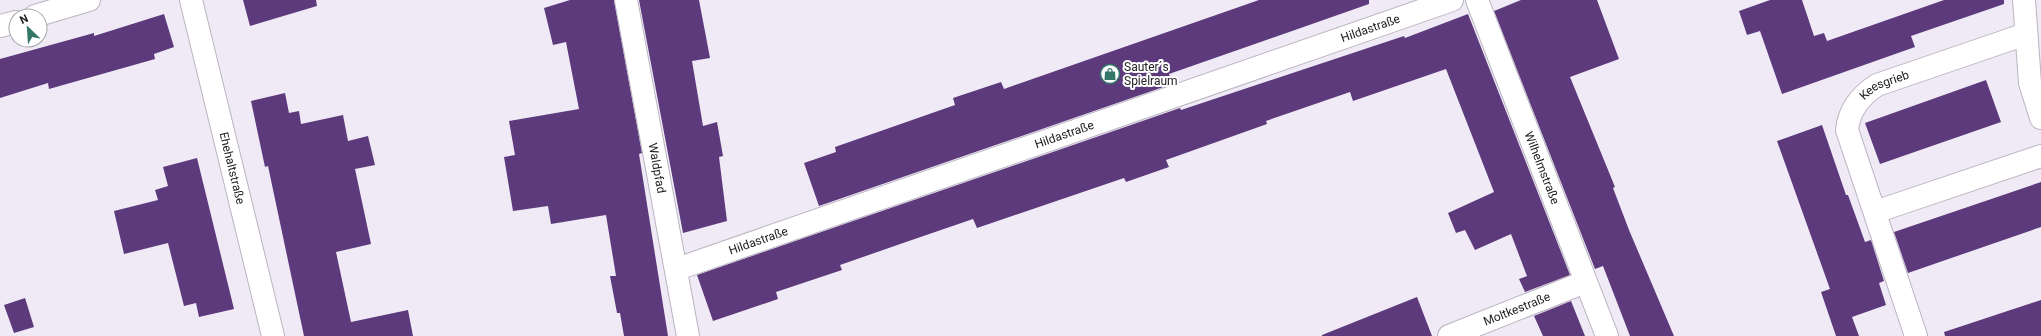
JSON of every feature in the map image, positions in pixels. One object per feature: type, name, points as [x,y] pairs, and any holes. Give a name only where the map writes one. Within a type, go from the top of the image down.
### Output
[{"type":"street","points":[[48,12],[89,0]]},
{"type":"street","name":"Ehehaltstraße","points":[[191,0],[273,336]]},
{"type":"street","name":"Waldpfad","points":[[626,0],[677,269],[688,336]]},
{"type":"street","name":"Hildastraße","points":[[677,269],[1452,0]]},
{"type":"street","name":"Wilhelmstraße","points":[[1478,0],[1607,336]]},
{"type":"street","points":[[2024,0],[2030,83],[2041,118]]},
{"type":"street","name":"Keesgrieb","points":[[1916,336],[1847,130],[1848,120],[1855,106],[1865,93],[1877,86],[2026,34]]},
{"type":"street","points":[[1875,212],[2041,156]]},
{"type":"street","name":"Moltkestraße","points":[[1449,336],[1585,282]]},
{"type":"building","points":[[243,0],[316,0],[317,6],[250,26]]},
{"type":"building","points":[[570,0],[614,0],[642,153],[639,154],[668,336],[624,336],[620,313],[617,313],[610,276],[616,276],[606,215],[551,224],[548,206],[513,211],[504,157],[515,155],[509,121],[579,109],[566,42],[553,45],[544,8]]},
{"type":"building","points":[[639,0],[699,0],[710,58],[692,61],[703,126],[717,122],[723,156],[719,157],[727,221],[683,233]]},
{"type":"building","points":[[1259,0],[1369,0],[1369,4],[1169,74],[1172,84],[819,206],[804,163],[836,152],[835,147],[955,105],[953,98],[1001,82],[1004,89]]},
{"type":"building","points":[[1521,0],[1597,0],[1619,59],[1570,77],[1615,187],[1613,188],[1629,230],[1674,336],[1630,336],[1603,266],[1595,269],[1494,11]]},
{"type":"building","points":[[1770,0],[1802,0],[1814,36],[1824,33],[1827,41],[1944,0],[2004,0],[2004,4],[1911,36],[1915,47],[1782,94],[1760,31],[1747,35],[1739,11]]},
{"type":"building","points":[[164,14],[174,47],[154,54],[155,59],[49,89],[48,83],[0,98],[0,59],[40,48],[48,48],[48,46],[94,33],[94,36]]},
{"type":"building","points":[[1468,14],[1570,275],[1525,292],[1519,279],[1527,276],[1511,234],[1475,250],[1465,230],[1456,233],[1448,213],[1494,192],[1446,69],[1353,101],[1350,92],[1266,121],[1267,124],[1166,160],[1169,167],[1126,182],[1124,178],[977,228],[973,219],[906,242],[840,265],[842,270],[776,292],[778,299],[713,321],[697,275],[1180,108],[1181,110],[1404,36],[1405,38]]},
{"type":"building","points":[[1986,80],[2001,122],[1880,164],[1865,123]]},
{"type":"building","points":[[285,93],[289,113],[299,111],[301,124],[343,115],[348,141],[368,136],[375,165],[355,169],[371,244],[336,252],[351,322],[408,310],[413,336],[304,336],[268,166],[265,167],[251,101]]},
{"type":"building","points":[[1822,125],[1846,195],[1848,195],[1865,242],[1871,240],[1884,281],[1879,283],[1886,305],[1852,317],[1859,336],[1836,336],[1821,292],[1830,289],[1777,141]]},
{"type":"building","points":[[197,158],[234,309],[199,317],[196,303],[184,306],[168,243],[124,254],[114,211],[158,200],[155,190],[168,186],[163,167]]},
{"type":"building","points":[[2041,182],[2041,227],[1908,273],[1894,232]]},
{"type":"building","points":[[1417,297],[1432,336],[1322,336],[1322,335]]},
{"type":"building","points":[[25,298],[34,327],[14,333],[4,305]]},
{"type":"building","points":[[2041,300],[2041,336],[1945,336],[1944,332]]},
{"type":"building","points":[[1571,301],[1585,336],[1543,336],[1534,316]]},
{"type":"place","name":"Sauter´s Spielraum","points":[[1110,74]]}]
